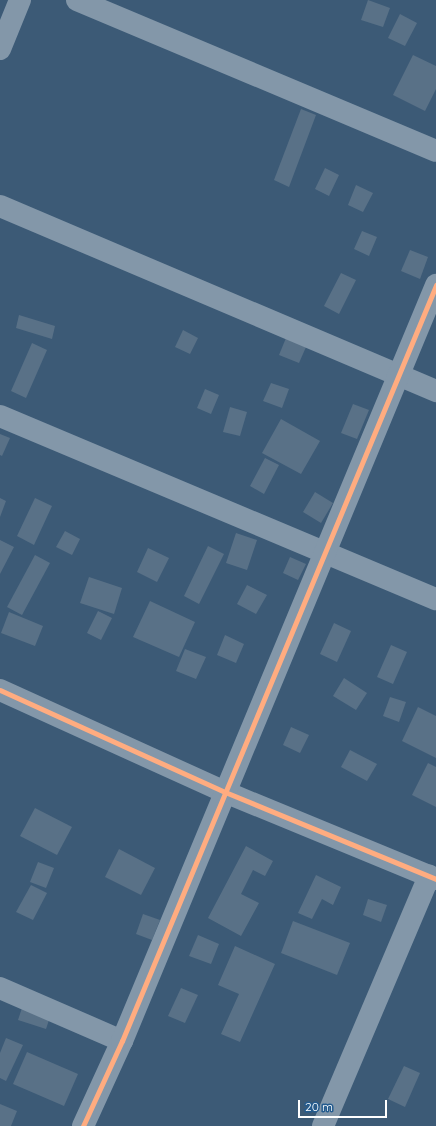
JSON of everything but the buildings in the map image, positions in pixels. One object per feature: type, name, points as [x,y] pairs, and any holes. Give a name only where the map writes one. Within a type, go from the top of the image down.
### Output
[{"type":"street","points":[[0,49],[20,0]]},
{"type":"street","points":[[77,0],[436,151]]},
{"type":"street","points":[[0,206],[436,391]]},
{"type":"street","points":[[82,1126],[122,1041],[436,285]]},
{"type":"street","points":[[0,416],[436,599]]},
{"type":"street","points":[[0,690],[225,792],[433,877],[323,1126]]},
{"type":"street","points":[[0,988],[122,1041]]},
{"type":"cycle path","points":[[83,1126],[122,1041],[436,285]]},
{"type":"cycle path","points":[[0,690],[225,792],[436,879]]}]
